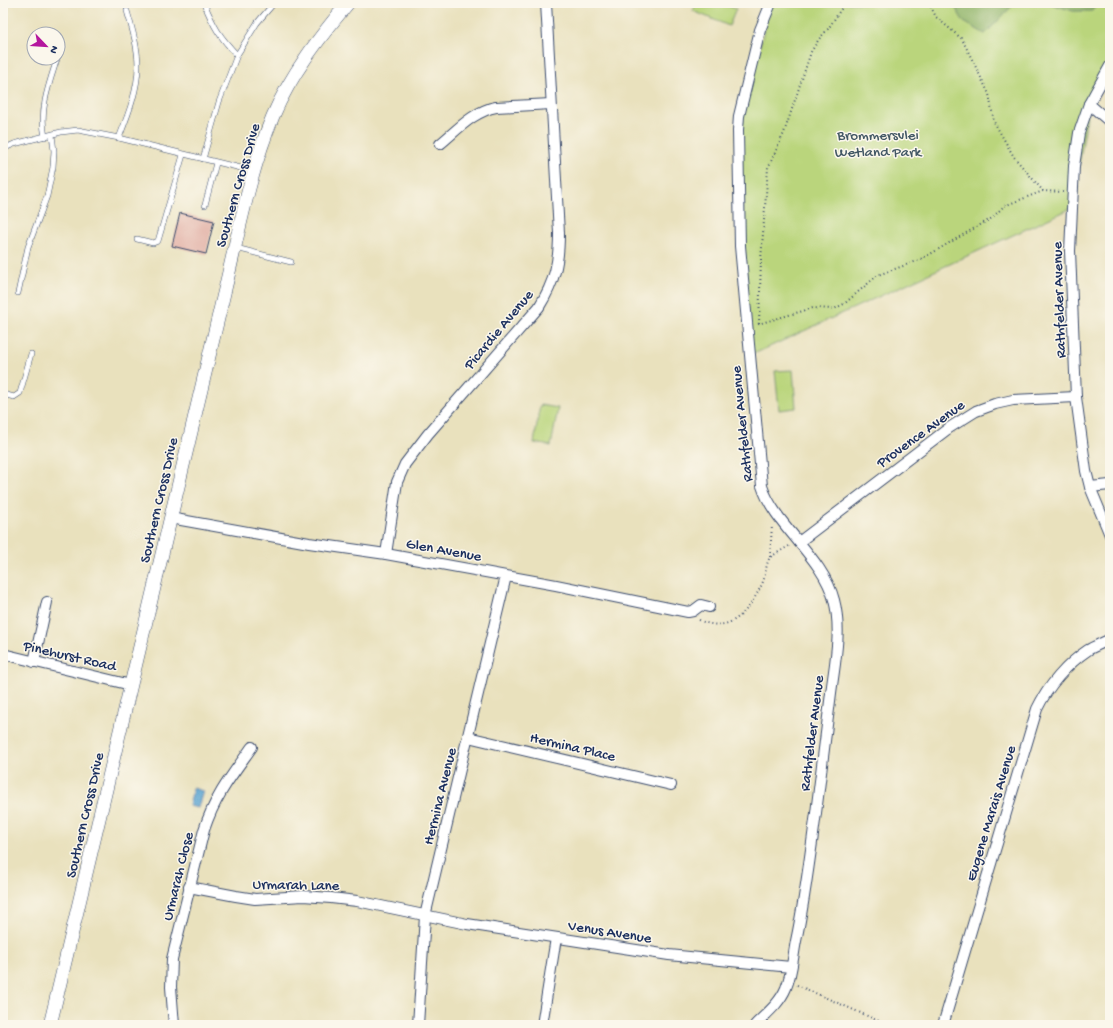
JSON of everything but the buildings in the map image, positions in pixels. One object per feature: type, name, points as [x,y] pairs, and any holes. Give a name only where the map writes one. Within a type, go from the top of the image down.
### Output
[{"type":"street","name":"Southern Cross Drive","points":[[50,1025],[170,518],[254,172],[261,148],[274,116],[292,80],[317,42],[348,3]]},
{"type":"street","name":"Picardie Avenue","points":[[386,554],[397,482],[405,464],[428,434],[539,307],[549,290],[555,275],[559,248],[546,3]]},
{"type":"street","name":"Rathfelder Avenue","points":[[755,1025],[778,1001],[786,989],[791,967],[809,864],[838,634],[836,610],[831,589],[799,542],[774,510],[762,486],[740,246],[738,153],[739,116],[760,30],[771,3]]},
{"type":"street","name":"Rathfelder Avenue","points":[[1110,66],[1088,104],[1077,145],[1072,194],[1070,251],[1076,397],[1086,471],[1090,487],[1110,534]]},
{"type":"street","points":[[440,144],[479,112],[488,108],[552,104]]},
{"type":"street","points":[[1088,104],[1110,122]]},
{"type":"street","name":"Provence Avenue","points":[[799,542],[949,428],[976,411],[995,404],[1013,400],[1076,397]]},
{"type":"street","points":[[1090,487],[1110,484]]},
{"type":"street","name":"Glen Avenue","points":[[170,518],[309,543],[386,554],[691,612],[701,605],[709,608]]},
{"type":"street","name":"Hermina Avenue","points":[[418,1025],[425,916],[506,576]]},
{"type":"street","points":[[34,662],[47,602]]},
{"type":"street","name":"Eugene Marais Avenue","points":[[943,1025],[1037,709],[1047,691],[1073,663],[1088,650],[1110,639]]},
{"type":"street","name":"Pinehurst Road","points":[[3,654],[131,685]]},
{"type":"street","name":"Hermina Place","points":[[468,737],[670,785]]},
{"type":"street","name":"Urmarah Close","points":[[174,1025],[171,987],[172,959],[204,830],[214,804],[223,788],[252,747]]},
{"type":"street","name":"Urmarah Lane","points":[[189,886],[255,899],[303,896],[338,898],[425,916]]},
{"type":"street","name":"Venus Avenue","points":[[425,916],[669,955],[791,967]]},
{"type":"street","points":[[542,1025],[556,938]]},
{"type":"lane","points":[[204,3],[219,34],[237,55]]},
{"type":"lane","points":[[203,159],[219,102],[237,55],[257,23],[274,3]]},
{"type":"lane","points":[[119,138],[133,96],[138,66],[136,42],[127,11]]},
{"type":"lane","points":[[45,137],[42,115],[49,83],[55,66]]},
{"type":"lane","points":[[3,149],[14,144],[71,130],[78,130],[119,138],[254,172]]},
{"type":"lane","points":[[18,293],[28,247],[47,196],[54,167],[52,135]]},
{"type":"lane","points":[[138,239],[153,243],[158,241],[183,154]]},
{"type":"lane","points":[[205,205],[216,163]]},
{"type":"lane","points":[[235,247],[291,262]]},
{"type":"lane","points":[[3,394],[14,396],[20,394],[31,354]]},
{"type":"path","points":[[759,324],[761,260],[768,168],[784,133],[811,52],[845,3]]},
{"type":"path","points":[[929,3],[936,17],[962,39],[989,94],[994,122],[1014,157],[1043,191]]},
{"type":"path","points":[[747,328],[813,308],[834,309],[844,304],[878,275],[917,261],[992,218],[1004,206],[1043,191],[1072,194]]},
{"type":"path","points":[[691,612],[697,619],[720,625],[735,621],[748,608],[763,583],[770,557],[774,510]]},
{"type":"path","points":[[770,557],[799,542]]},
{"type":"path","points":[[788,981],[888,1025]]},
{"type":"green space","points":[[696,3],[721,3],[736,9],[729,26],[693,11]]},
{"type":"green space","name":"Brommersvlei Wetland Park","points":[[771,3],[1110,3],[1110,66],[1089,104],[1072,208],[758,352],[750,354],[738,130]]},
{"type":"green space","points":[[957,3],[1015,3],[985,34],[964,22],[956,9]]},
{"type":"green space","points":[[1048,3],[1097,3],[1092,11],[1073,11]]},
{"type":"green space","points":[[793,370],[796,408],[779,410],[775,371]]},
{"type":"green space","points":[[540,405],[558,408],[551,446],[534,443]]},
{"type":"water","points":[[193,788],[203,791],[198,808],[189,806]]}]
